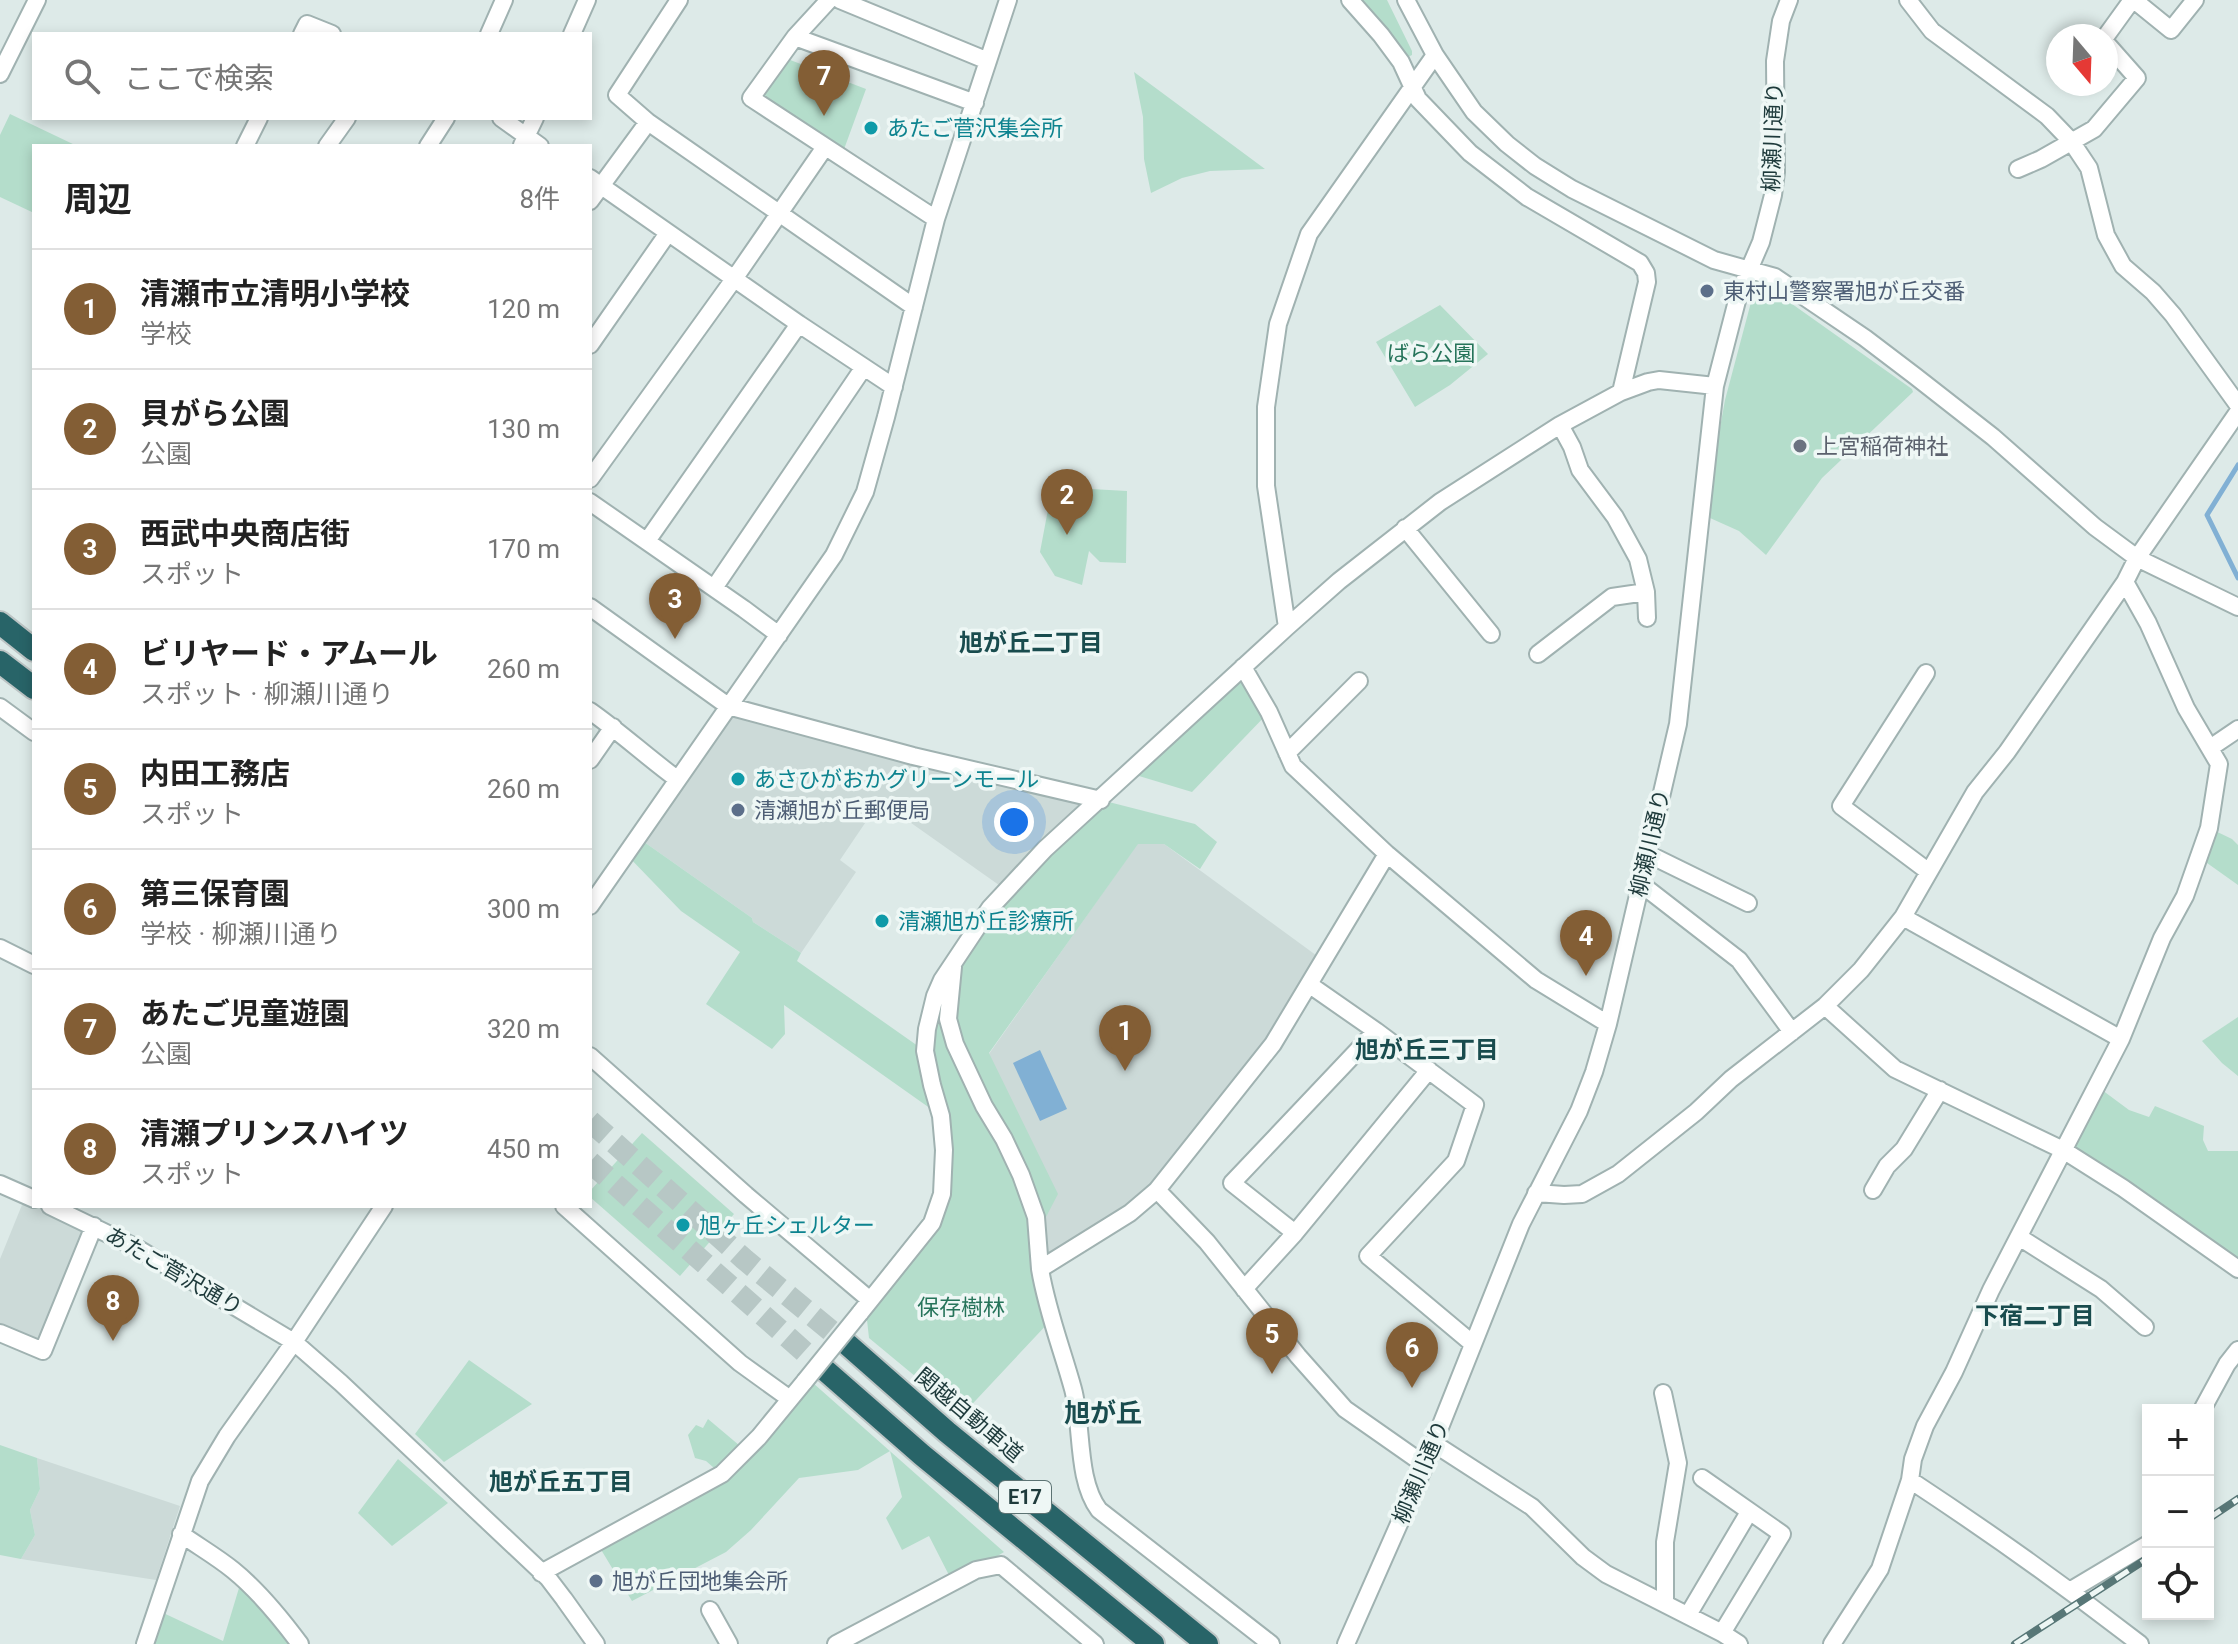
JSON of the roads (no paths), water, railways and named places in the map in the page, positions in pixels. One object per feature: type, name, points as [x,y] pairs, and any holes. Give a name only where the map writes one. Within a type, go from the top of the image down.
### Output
[{"type":"highway","points":[[0,623],[32,648]]},
{"type":"highway","points":[[0,662],[32,686]]},
{"type":"highway","name":"関越自動車道","points":[[848,1345],[959,1442],[1207,1644]]},
{"type":"highway","name":"E17","points":[[826,1371],[922,1455],[1153,1644]]},
{"type":"street","points":[[0,74],[37,0]]},
{"type":"street","points":[[490,32],[504,0]]},
{"type":"street","points":[[573,32],[587,0]]},
{"type":"street","points":[[679,0],[617,95],[648,122],[914,307]]},
{"type":"street","points":[[829,0],[795,37],[751,98],[936,219]]},
{"type":"street","points":[[840,0],[988,61]]},
{"type":"street","points":[[592,903],[834,555],[865,492],[936,219],[1008,0]]},
{"type":"street","points":[[1350,0],[1401,62],[1418,99],[1470,153],[1527,197],[1640,263],[1647,282],[1621,392]]},
{"type":"street","points":[[1406,0],[1435,55],[1474,112],[1535,166],[1572,189],[1714,260],[1775,277],[1865,338],[1993,437],[2095,527],[2137,558],[2238,607]]},
{"type":"street","name":"柳瀬川通り","points":[[1346,1644],[1425,1465],[1507,1256],[1579,1111],[1608,1024],[1678,724],[1715,386],[1739,293],[1761,242],[1775,184],[1775,61],[1781,21],[1789,0]]},
{"type":"street","points":[[1908,0],[1932,31],[2047,116],[2071,141],[2089,168],[2106,235],[2123,266],[2153,292],[2173,315],[2238,405]]},
{"type":"street","points":[[2115,24],[2133,0],[2171,30],[2195,0]]},
{"type":"street","points":[[303,32],[307,24],[327,32]]},
{"type":"street","points":[[795,37],[975,103]]},
{"type":"street","points":[[1287,627],[1266,486],[1266,407],[1278,324],[1309,234],[1435,55]]},
{"type":"street","points":[[2018,169],[2094,129],[2137,78],[2118,57]]},
{"type":"street","points":[[246,144],[258,120]]},
{"type":"street","points":[[328,144],[346,120]]},
{"type":"street","points":[[429,144],[445,120]]},
{"type":"street","points":[[503,120],[529,143],[535,120]]},
{"type":"street","points":[[648,122],[596,181],[894,387]]},
{"type":"street","points":[[592,476],[825,147]]},
{"type":"street","points":[[592,342],[668,233]]},
{"type":"street","points":[[647,541],[799,324]]},
{"type":"street","points":[[714,588],[864,367]]},
{"type":"street","points":[[541,1573],[722,1474],[759,1437],[932,1223],[942,1194],[945,1161],[941,1116],[925,1051],[935,996],[953,960],[990,908],[1045,849],[1287,627],[1440,502],[1560,425],[1621,392],[1659,380],[1715,386]]},
{"type":"street","points":[[1536,1193],[1582,1194],[1618,1174],[1696,1112],[1731,1079],[1825,1006],[1861,970],[1903,917],[1975,792],[2007,752],[2125,582],[2137,558],[2238,412]]},
{"type":"street","points":[[1560,425],[1580,470],[1615,517],[1638,559],[1646,592],[1647,618]]},
{"type":"street","points":[[592,503],[779,635]]},
{"type":"street","points":[[1405,528],[1491,634]]},
{"type":"street","points":[[1832,1644],[1880,1569],[1925,1426],[1954,1372],[1991,1290],[2121,1039],[2162,938],[2185,896],[2209,828],[2219,764],[2186,708],[2148,623],[2125,582]]},
{"type":"street","points":[[1538,654],[1612,597],[1646,592]]},
{"type":"street","points":[[592,608],[728,706],[913,756],[1101,800]]},
{"type":"street","points":[[1243,667],[1269,712],[1293,766],[1387,854],[1536,980],[1608,1024]]},
{"type":"street","points":[[1926,673],[1841,806],[1929,872]]},
{"type":"street","points":[[1287,753],[1359,681]]},
{"type":"street","points":[[0,707],[32,731]]},
{"type":"street","points":[[592,712],[677,779]]},
{"type":"street","points":[[592,757],[613,727]]},
{"type":"street","points":[[2210,748],[2238,729]]},
{"type":"street","points":[[1040,1269],[1130,1213],[1157,1190],[1273,1044],[1387,854]]},
{"type":"street","points":[[1648,854],[1748,903]]},
{"type":"street","points":[[1641,884],[1739,960],[1792,1032]]},
{"type":"street","points":[[1903,917],[2121,1039]]},
{"type":"street","points":[[0,948],[32,964]]},
{"type":"street","points":[[953,960],[948,1019],[955,1044],[1021,1175],[1036,1217],[1046,1301],[1074,1392],[1084,1466],[1093,1501],[1099,1510],[1271,1644]]},
{"type":"street","points":[[1310,985],[1475,1105],[1456,1161],[1368,1256],[1473,1344]]},
{"type":"street","points":[[1825,1006],[1895,1069],[2063,1150],[2238,1269]]},
{"type":"street","points":[[1295,1233],[1232,1183],[1376,1031]]},
{"type":"street","points":[[592,1058],[865,1306]]},
{"type":"street","points":[[1244,1289],[1295,1233],[1429,1070]]},
{"type":"street","points":[[1873,1190],[1887,1166],[1904,1149],[1940,1090]]},
{"type":"street","points":[[0,1184],[32,1198]]},
{"type":"street","points":[[1157,1190],[1207,1242],[1298,1356],[1345,1409],[1425,1465]]},
{"type":"street","name":"あたご菅沢通り","points":[[54,1208],[137,1248],[294,1342],[541,1573],[556,1588],[596,1644]]},
{"type":"street","points":[[145,1644],[200,1481],[214,1455],[383,1208]]},
{"type":"street","points":[[566,1208],[729,1353],[790,1399]]},
{"type":"street","points":[[0,1333],[43,1351],[94,1226]]},
{"type":"street","points":[[2019,1237],[2101,1289],[2145,1327]]},
{"type":"street","points":[[2205,1404],[2238,1350]]},
{"type":"street","points":[[1663,1393],[1678,1463],[1665,1542],[1665,1604]]},
{"type":"street","points":[[1433,1443],[1532,1507],[1583,1557],[1606,1574],[1739,1644]]},
{"type":"street","points":[[1702,1478],[1782,1534],[1722,1633]]},
{"type":"street","points":[[1910,1480],[2071,1590],[2140,1644]]},
{"type":"street","points":[[1688,1615],[1749,1512]]},
{"type":"street","points":[[181,1534],[247,1583],[278,1614],[300,1644]]},
{"type":"street","points":[[2071,1590],[2142,1548]]},
{"type":"street","points":[[836,1644],[976,1570],[1001,1565],[1095,1644]]},
{"type":"street","points":[[710,1610],[729,1644]]},
{"type":"water","points":[[1040,1050],[1067,1109],[1040,1121],[1013,1063]]},
{"type":"waterway","points":[[2238,465],[2207,515],[2238,578]]},
{"type":"tunnel","points":[[592,1123],[744,1259],[848,1345]]},
{"type":"tunnel","points":[[592,1164],[826,1371]]},
{"type":"railway","points":[[2214,1515],[2238,1499]]},
{"type":"railway","points":[[2015,1644],[2142,1562]]},
{"type":"place","name":"あたご児童遊園","points":[[824,116]]},
{"type":"place","name":"あたご菅沢集会所","points":[[871,128]]},
{"type":"place","name":"東村山警察署旭が丘交番","points":[[1707,291]]},
{"type":"place","name":"上宮稲荷神社","points":[[1800,446]]},
{"type":"place","name":"貝がら公園","points":[[1067,535]]},
{"type":"place","name":"西武中央商店街","points":[[675,639]]},
{"type":"place","name":"あさひがおかグリーンモール","points":[[738,779]]},
{"type":"place","name":"清瀬旭が丘郵便局","points":[[738,810]]},
{"type":"place","name":"清瀬旭が丘診療所","points":[[882,921]]},
{"type":"place","name":"ビリヤード・アムール","points":[[1586,976]]},
{"type":"place","name":"清瀬市立清明小学校","points":[[1125,1071]]},
{"type":"place","name":"旭ヶ丘シェルター","points":[[683,1225]]},
{"type":"place","name":"清瀬プリンスハイツ","points":[[113,1341]]},
{"type":"place","name":"内田工務店","points":[[1272,1374]]},
{"type":"place","name":"第三保育園","points":[[1412,1388]]},
{"type":"place","name":"旭が丘団地集会所","points":[[596,1581]]},
{"type":"district","name":"旭が丘二丁目","points":[[1031,643]]},
{"type":"district","name":"旭が丘三丁目","points":[[1427,1050]]},
{"type":"district","name":"下宿二丁目","points":[[2035,1316]]},
{"type":"district","name":"旭が丘","points":[[1103,1413]]},
{"type":"district","name":"旭が丘五丁目","points":[[561,1482]]},
{"type":"park label","name":"ばら公園","points":[[1431,353]]},
{"type":"park label","name":"保存樹林","points":[[961,1307]]}]
